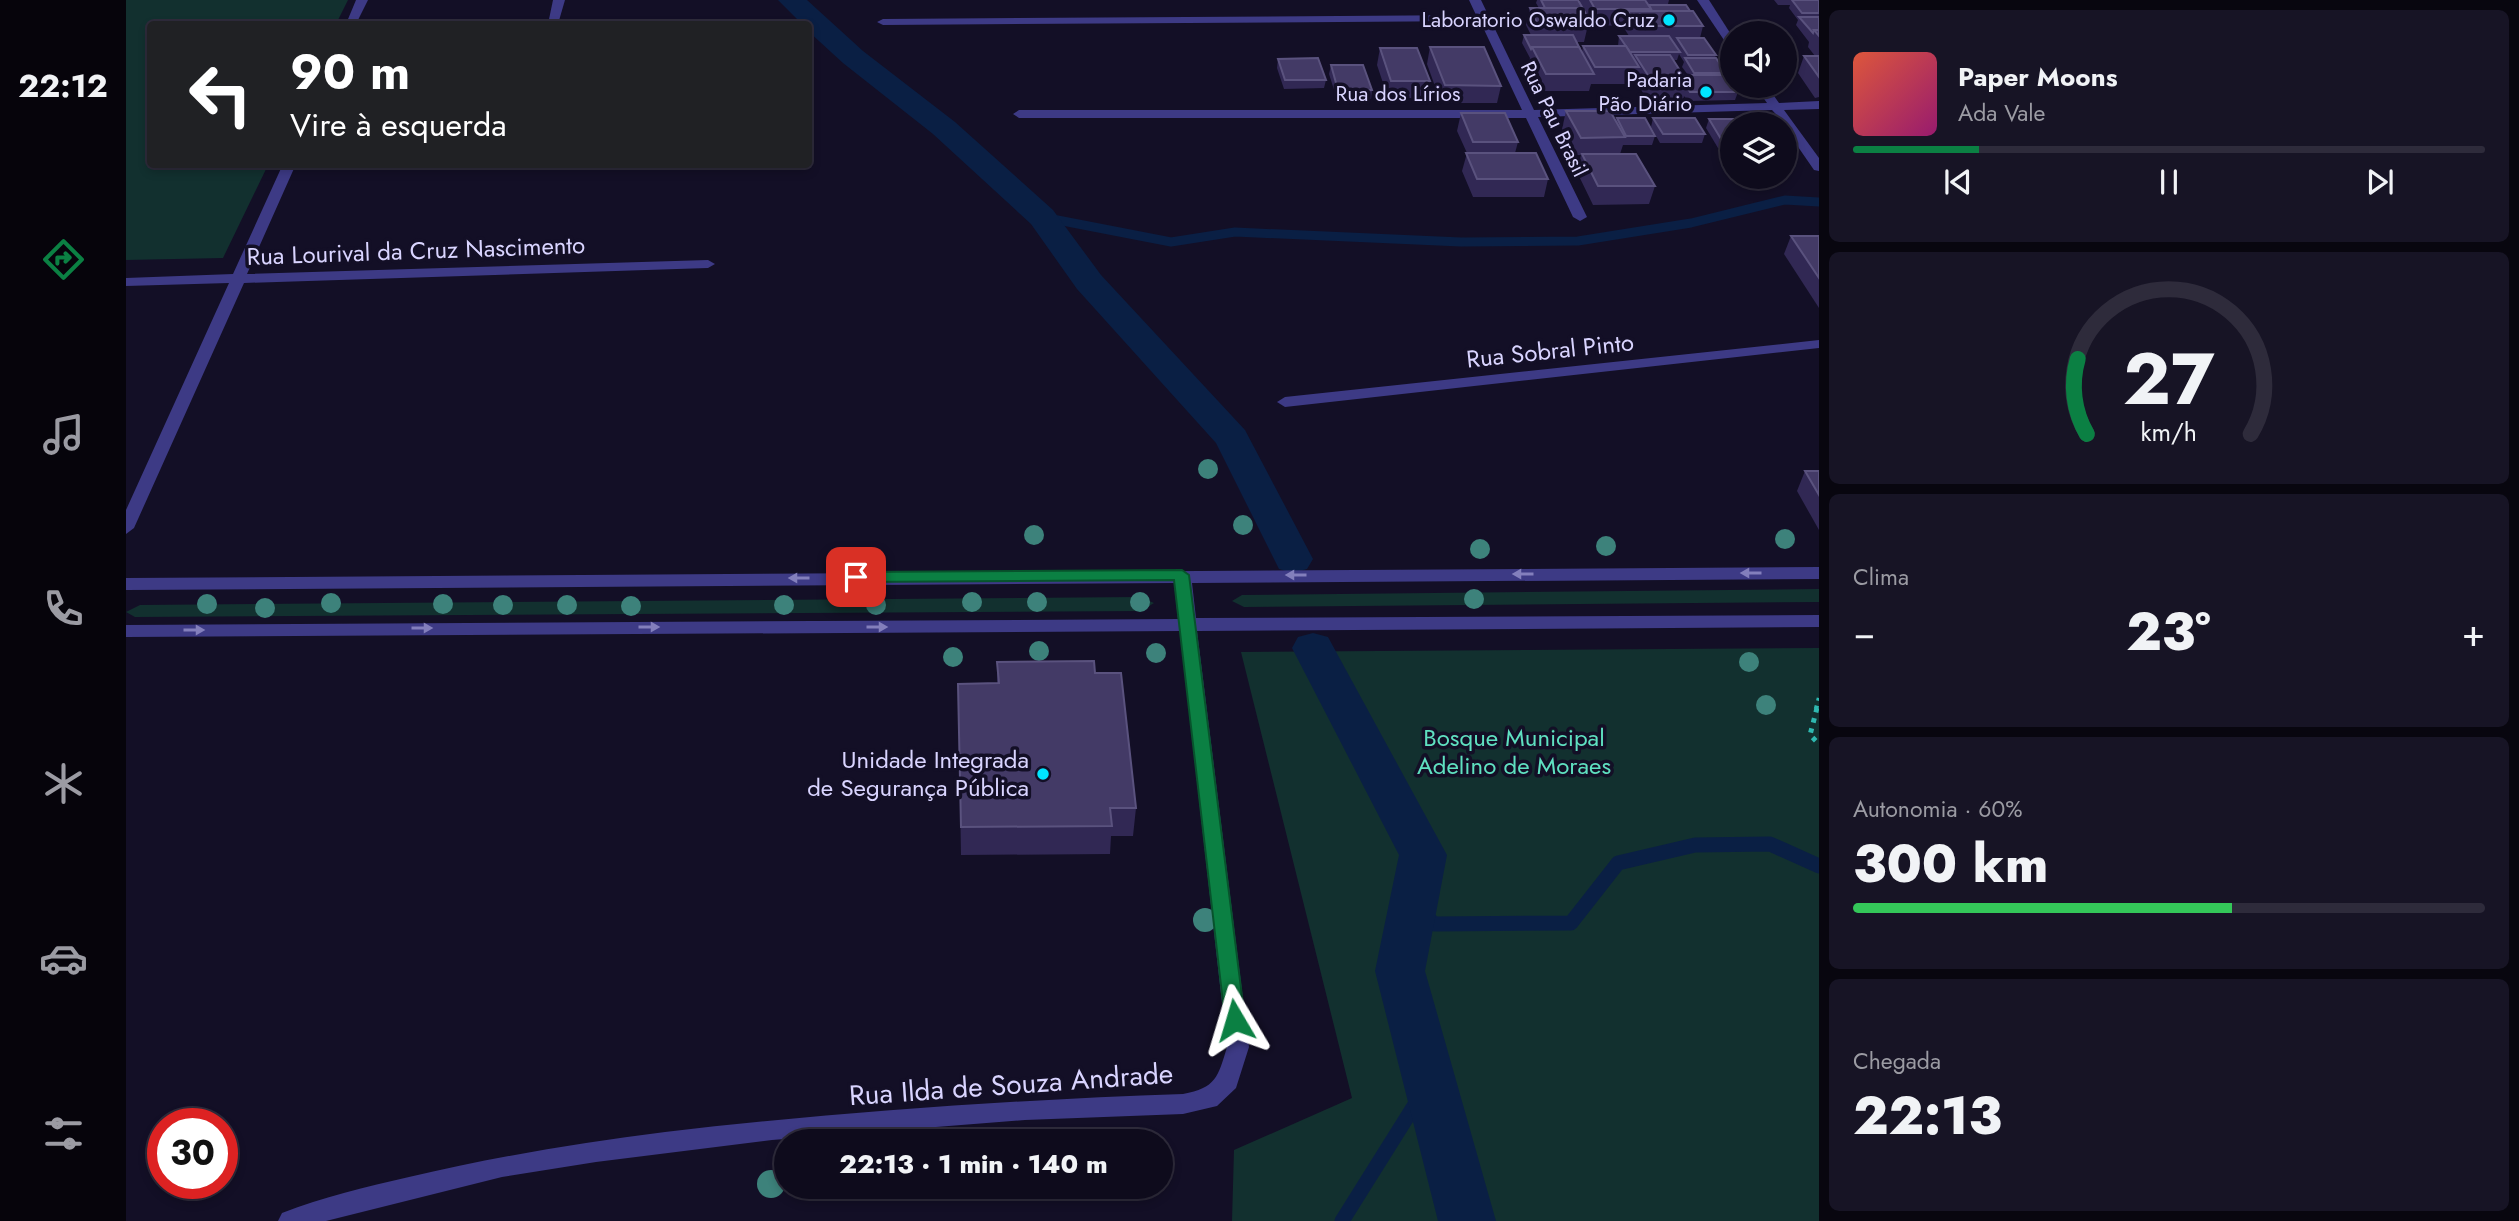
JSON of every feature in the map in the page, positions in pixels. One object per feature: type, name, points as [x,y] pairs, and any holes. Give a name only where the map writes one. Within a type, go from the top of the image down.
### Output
[{"type":"street","points":[[352,21],[362,0]]},
{"type":"street","points":[[553,21],[559,0]]},
{"type":"street","name":"Rua Pau Brasil","points":[[1475,0],[1580,217]]},
{"type":"street","points":[[1703,0],[1720,26]]},
{"type":"street","points":[[883,22],[1483,18]]},
{"type":"street","points":[[1770,98],[1819,167]]},
{"type":"street","name":"Rua dos Lírios","points":[[1019,114],[1530,114],[1819,105]]},
{"type":"street","points":[[126,528],[288,168]]},
{"type":"street","name":"Rua Lourival da Cruz Nascimento","points":[[126,282],[708,264]]},
{"type":"street","name":"Rua Sobral Pinto","points":[[1285,402],[1819,344]]},
{"type":"street","points":[[126,584],[1182,575],[1819,573]]},
{"type":"street","name":"Rua Ilda de Souza Andrade","points":[[290,1221],[354,1201],[502,1166],[596,1151],[772,1130],[1025,1110],[1183,1104],[1209,1099],[1228,1081],[1238,1047],[1182,575]]},
{"type":"street","points":[[126,631],[1819,621]]},
{"type":"path","points":[[1819,698],[1810,735],[1819,744]]},
{"type":"green space","points":[[126,0],[348,0],[338,21],[147,21],[147,168],[267,168],[223,258],[126,260]]},
{"type":"green space","points":[[1819,589],[1819,602],[1244,607],[1232,601],[1242,595]]},
{"type":"green space","points":[[1140,597],[1154,603],[1141,611],[135,617],[126,612],[140,605]]},
{"type":"green space","name":"Bosque Municipal Adelino de Moraes","points":[[1819,648],[1819,1221],[1232,1221],[1234,1150],[1352,1098],[1241,652]]},
{"type":"building","points":[[1541,0],[1578,0],[1586,14],[1582,14],[1579,8],[1545,8]]},
{"type":"building","points":[[1590,0],[1645,0],[1651,9],[1595,9]]},
{"type":"building","points":[[1792,0],[1819,0],[1819,13],[1802,13]]},
{"type":"building","points":[[1649,5],[1686,5],[1690,11],[1652,11]]},
{"type":"building","points":[[1530,8],[1579,8],[1588,25],[1538,25]]},
{"type":"building","points":[[1628,11],[1693,11],[1703,26],[1638,26]]},
{"type":"building","points":[[1799,17],[1819,17],[1819,30],[1814,30],[1813,33]]},
{"type":"building","points":[[1524,35],[1573,35],[1579,47],[1531,49]]},
{"type":"building","points":[[1619,36],[1669,36],[1680,52],[1630,52]]},
{"type":"building","points":[[1677,38],[1704,38],[1716,55],[1688,55]]},
{"type":"building","points":[[1583,46],[1626,46],[1639,67],[1595,67]]},
{"type":"building","points":[[1430,47],[1484,47],[1501,86],[1445,85]]},
{"type":"building","points":[[1532,47],[1579,47],[1594,74],[1546,74]]},
{"type":"building","points":[[1380,48],[1417,48],[1430,81],[1391,81]]},
{"type":"building","points":[[1635,55],[1670,55],[1688,83],[1653,83]]},
{"type":"building","points":[[1804,56],[1819,56],[1819,77]]},
{"type":"building","points":[[1318,58],[1326,80],[1285,80],[1278,59]]},
{"type":"building","points":[[1685,58],[1716,58],[1720,64],[1720,73],[1694,73]]},
{"type":"building","points":[[1331,65],[1363,65],[1372,90],[1338,90]]},
{"type":"building","points":[[1683,75],[1720,75],[1720,92],[1690,92]]},
{"type":"building","points":[[1566,111],[1610,111],[1625,137],[1581,138]]},
{"type":"building","points":[[1461,113],[1505,113],[1518,142],[1473,142]]},
{"type":"building","points":[[1617,118],[1645,118],[1655,136],[1626,136]]},
{"type":"building","points":[[1653,118],[1695,118],[1705,134],[1663,134]]},
{"type":"building","points":[[1709,119],[1720,119],[1720,137]]},
{"type":"building","points":[[1466,153],[1536,153],[1548,179],[1477,179]]},
{"type":"building","points":[[1582,154],[1636,154],[1655,186],[1598,186]]},
{"type":"building","points":[[1791,236],[1819,236],[1819,278]]},
{"type":"building","points":[[1805,471],[1819,471],[1819,495]]},
{"type":"building","name":"Unidade Integrada de Segurança Pública","points":[[1094,661],[1095,673],[1121,673],[1136,808],[1110,808],[1112,826],[961,827],[958,684],[999,683],[997,662]]},
{"type":"waterway","points":[[791,0],[853,57],[944,128],[1042,217],[1089,282],[1161,364],[1232,438],[1293,559]]},
{"type":"waterway","points":[[1042,217],[1171,242],[1235,232],[1461,242],[1578,241],[1691,223],[1785,200],[1819,202]]},
{"type":"waterway","points":[[1313,648],[1423,855],[1400,971],[1467,1221]]},
{"type":"waterway","points":[[1412,908],[1435,924],[1571,923],[1618,863],[1695,845],[1770,844],[1819,866]]},
{"type":"waterway","points":[[1342,1221],[1431,1079]]},
{"type":"place","name":"Laboratorio Oswaldo Cruz","points":[[1669,20]]},
{"type":"place","name":"Padaria Pão Diário","points":[[1706,92]]},
{"type":"place","name":"Unidade Integrada de Segurança Pública","points":[[1043,774]]},
{"type":"route","points":[[856,577],[1182,575],[1235,1020]]}]
